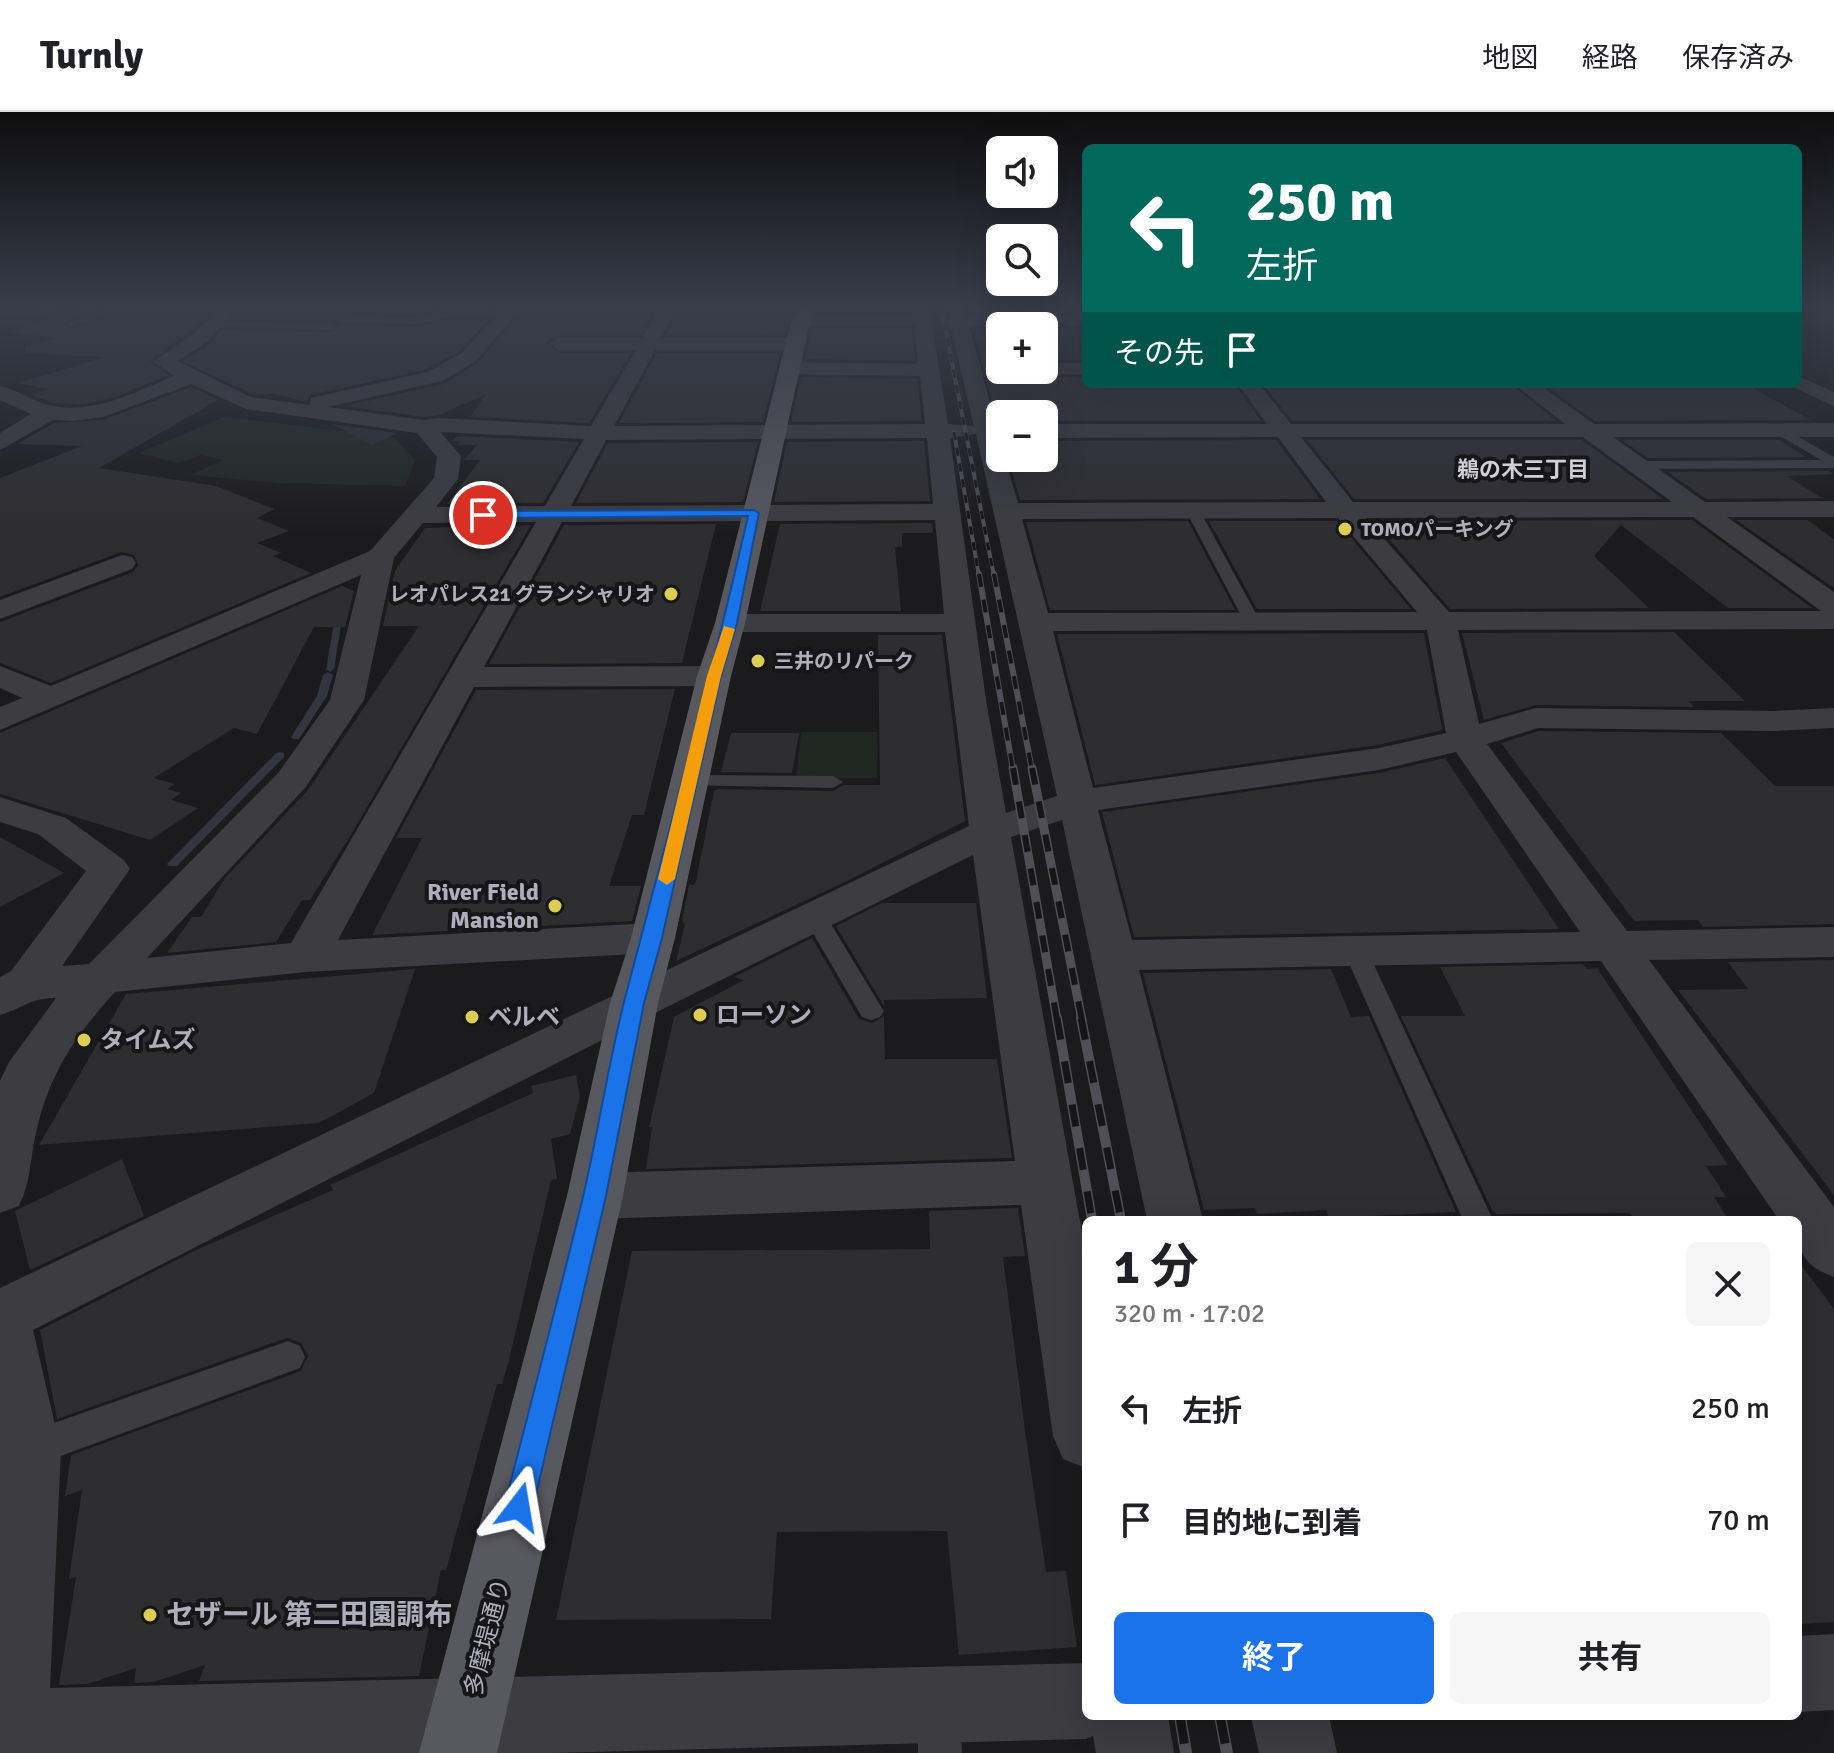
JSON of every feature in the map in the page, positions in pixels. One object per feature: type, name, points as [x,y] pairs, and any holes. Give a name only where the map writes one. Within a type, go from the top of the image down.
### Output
[{"type":"main road","name":"多摩堤通り","points":[[462,1735],[595,1196],[634,1003],[653,938],[714,676],[730,623],[785,384]]},
{"type":"street","points":[[0,392],[47,414],[98,413],[172,384]]},
{"type":"street","points":[[203,384],[246,403],[287,411],[424,427],[438,425],[599,433],[986,431]]},
{"type":"street","points":[[287,411],[406,384]]},
{"type":"street","points":[[306,957],[626,384]]},
{"type":"street","points":[[930,384],[960,623],[1082,1410]]},
{"type":"street","points":[[981,384],[986,404]]},
{"type":"street","points":[[1815,384],[1834,400]]},
{"type":"street","points":[[1251,388],[1347,512],[1440,620],[1465,739],[1834,1252]]},
{"type":"street","points":[[1529,388],[1834,606]]},
{"type":"street","points":[[0,443],[47,414]]},
{"type":"street","points":[[0,1190],[9,1134],[27,1075],[75,1006],[292,780],[347,700],[380,557],[446,479],[449,456],[424,427]]},
{"type":"street","points":[[1058,431],[1834,430]]},
{"type":"street","points":[[999,472],[1174,1216]]},
{"type":"street","points":[[1006,511],[1834,509]]},
{"type":"street","points":[[413,515],[946,512]]},
{"type":"street","points":[[0,720],[380,557]]},
{"type":"street","points":[[0,610],[122,563]]},
{"type":"street","points":[[1035,622],[1834,620]]},
{"type":"street","points":[[730,623],[960,623]]},
{"type":"street","points":[[0,676],[51,698]]},
{"type":"street","points":[[464,677],[714,676]]},
{"type":"street","points":[[1082,1702],[939,1728],[6,1741],[28,1450],[0,1317],[634,1003],[991,831],[1076,802],[1379,759],[1536,718],[1774,721],[1834,718]]},
{"type":"street","points":[[0,809],[52,826],[109,869],[14,990]]},
{"type":"street","points":[[14,990],[102,977],[306,957],[653,938]]},
{"type":"street","points":[[1113,955],[1834,942]]},
{"type":"street","points":[[595,1196],[1047,1182]]},
{"type":"street","points":[[1802,1674],[1834,1672]]},
{"type":"street","points":[[1130,1720],[1135,1753]]},
{"type":"street","points":[[1291,1720],[1298,1753]]},
{"type":"lane","points":[[1779,430],[1834,463]]},
{"type":"lane","points":[[1637,465],[1834,463]]},
{"type":"lane","points":[[1193,511],[1252,621]]},
{"type":"lane","points":[[689,781],[833,782]]},
{"type":"lane","points":[[815,916],[871,1011]]},
{"type":"lane","points":[[1356,952],[1476,1216]]},
{"type":"lane","points":[[28,1450],[288,1357]]},
{"type":"shaded area","points":[[224,417],[393,437],[415,460],[405,486],[279,483],[190,475],[223,460],[202,455],[178,463],[139,453]]},
{"type":"shaded area","points":[[801,732],[877,732],[877,778],[796,779]]},
{"type":"building","points":[[21,384],[147,384],[115,397],[84,404],[53,403],[31,395],[49,389]]},
{"type":"building","points":[[230,384],[361,384],[310,395],[307,402],[275,394],[252,394]]},
{"type":"building","points":[[444,384],[613,384],[589,423],[470,417],[486,394],[439,415],[424,417],[345,406]]},
{"type":"building","points":[[640,384],[772,384],[763,422],[619,423]]},
{"type":"building","points":[[800,384],[918,384],[922,421],[791,422]]},
{"type":"building","points":[[988,384],[1082,384],[1082,388],[1238,388],[1261,421],[1058,421],[1058,400],[992,400]]},
{"type":"building","points":[[191,387],[218,400],[99,468],[216,486],[274,509],[257,518],[289,531],[257,543],[281,553],[273,556],[311,573],[51,683],[0,663],[0,622],[133,572],[138,565],[134,555],[121,552],[0,597],[0,478],[82,446],[17,444],[54,423],[103,420]]},
{"type":"building","points":[[1266,388],[1516,388],[1556,421],[1292,421]]},
{"type":"building","points":[[1549,388],[1753,388],[1810,420],[1595,421]]},
{"type":"building","points":[[332,424],[398,433],[372,445]]},
{"type":"building","points":[[457,436],[579,442],[543,503],[447,504],[480,460],[464,460],[477,445],[458,445],[460,441],[453,441]]},
{"type":"building","points":[[1276,440],[1320,499],[1020,500],[1012,472],[1058,472],[1058,441]]},
{"type":"building","points":[[1307,440],[1582,440],[1663,499],[1354,499]]},
{"type":"building","points":[[1622,440],[1779,440],[1806,457],[1648,458]]},
{"type":"building","points":[[924,441],[930,501],[774,502],[787,442]]},
{"type":"building","points":[[758,442],[743,502],[576,503],[608,443]]},
{"type":"building","points":[[1829,471],[1834,474],[1787,476],[1822,498],[1706,499],[1668,472]]},
{"type":"building","points":[[1692,520],[1812,608],[1728,608],[1621,525],[1594,556],[1649,608],[1450,609],[1373,521]]},
{"type":"building","points":[[1736,520],[1807,520],[1834,539],[1834,588]]},
{"type":"building","points":[[1188,521],[1235,610],[1050,610],[1026,522]]},
{"type":"building","points":[[1209,521],[1337,521],[1411,609],[1257,609]]},
{"type":"building","points":[[932,523],[933,533],[902,533],[902,547],[895,547],[901,611],[760,611],[780,524]]},
{"type":"building","points":[[716,524],[682,663],[489,664],[564,525]]},
{"type":"building","points":[[531,525],[349,838],[310,900],[302,900],[276,942],[167,953],[192,917],[201,917],[225,878],[308,790],[419,626],[383,626],[395,571],[425,528]]},
{"type":"building","points":[[342,586],[354,591],[345,627],[314,627],[257,734],[234,728],[154,778],[175,784],[167,789],[181,793],[171,800],[198,808],[150,840],[0,794],[0,733]]},
{"type":"building","points":[[1674,632],[1745,701],[1689,701],[1694,707],[1536,705],[1484,720],[1462,633]]},
{"type":"building","points":[[1424,633],[1442,729],[1439,731],[1378,745],[1095,785],[1057,634]]},
{"type":"building","points":[[878,635],[942,635],[965,821],[847,881],[676,961],[685,924],[682,921],[689,885],[694,885],[696,881],[714,791],[833,791],[843,785],[880,785]]},
{"type":"building","points":[[675,689],[644,815],[632,815],[609,886],[641,886],[632,921],[372,935],[422,838],[396,838],[476,690]]},
{"type":"building","points":[[1538,731],[1721,733],[1775,786],[1834,786],[1834,924],[1703,927],[1698,920],[1634,921],[1501,743]]},
{"type":"building","points":[[731,733],[799,733],[792,773],[721,772]]},
{"type":"building","points":[[1445,758],[1559,929],[1134,937],[1102,812],[1379,773]]},
{"type":"building","points":[[0,837],[64,873],[0,907]]},
{"type":"building","points":[[882,903],[976,903],[987,998],[884,1000],[884,1006],[836,926]]},
{"type":"building","points":[[812,938],[859,1019],[872,1023],[884,1016],[885,1059],[997,1059],[1012,1158],[646,1169],[652,1127],[649,1127],[674,1017],[744,980],[734,977]]},
{"type":"building","points":[[1834,960],[1834,1195],[1678,990],[1748,989],[1728,962]]},
{"type":"building","points":[[1583,964],[1586,969],[1597,968],[1728,1165],[1706,1166],[1726,1197],[1714,1197],[1726,1216],[1497,1214],[1492,1210],[1401,1016],[1465,1016],[1440,967]]},
{"type":"building","points":[[415,969],[374,1093],[319,1123],[39,1145],[126,994]]},
{"type":"building","points":[[1331,969],[1351,1017],[1369,1016],[1456,1212],[1328,1216],[1326,1210],[1257,1214],[1255,1208],[1204,1210],[1143,973]]},
{"type":"building","points":[[576,1075],[580,1097],[570,1134],[551,1139],[557,1179],[551,1180],[502,1384],[497,1384],[446,1570],[441,1570],[419,1676],[199,1681],[205,1665],[154,1682],[134,1683],[136,1668],[87,1684],[59,1685],[76,1577],[69,1579],[82,1490],[65,1496],[71,1455],[301,1371],[308,1356],[301,1343],[287,1338],[57,1419],[40,1330],[198,1249],[333,1190],[330,1185],[533,1093],[531,1086]]},
{"type":"building","points":[[122,1159],[144,1216],[30,1270],[15,1211]]},
{"type":"building","points":[[1018,1208],[1025,1256],[1003,1257],[1026,1438],[1046,1572],[1066,1571],[1077,1647],[959,1655],[947,1531],[777,1532],[771,1619],[556,1620],[632,1251],[930,1249],[929,1211]]},
{"type":"building","points":[[1802,1266],[1834,1309],[1834,1622],[1802,1624]]},
{"type":"waterway","points":[[330,669],[339,613]]},
{"type":"waterway","points":[[296,737],[322,696],[328,675]]},
{"type":"waterway","points":[[173,864],[280,755]]},
{"type":"railway","points":[[956,384],[994,576]]},
{"type":"railway","points":[[954,432],[979,576]]},
{"type":"railway","points":[[979,574],[1013,770]]},
{"type":"railway","points":[[994,574],[1032,770]]},
{"type":"railway","points":[[1013,768],[1057,1020]]},
{"type":"railway","points":[[1032,768],[1082,1020]]},
{"type":"railway","points":[[1057,1018],[1091,1216]]},
{"type":"railway","points":[[1081,1018],[1120,1216]]},
{"type":"railway","points":[[1181,1720],[1186,1753]]},
{"type":"railway","points":[[1221,1720],[1227,1753]]},
{"type":"slow traffic","points":[[667,879],[714,676],[729,629]]},
{"type":"place","name":"TOMOパーキング","points":[[1345,529]]},
{"type":"place","name":"レオパレス21 グランシャリオ","points":[[671,594]]},
{"type":"place","name":"三井のリパーク","points":[[758,661]]},
{"type":"place","name":"River Field Mansion","points":[[555,906]]},
{"type":"place","name":"ローソン","points":[[700,1015]]},
{"type":"place","name":"ベルベ","points":[[472,1017]]},
{"type":"place","name":"タイムズ","points":[[84,1040]]},
{"type":"place","name":"セザール 第二田園調布","points":[[150,1615]]},
{"type":"district","name":"鵜の木三丁目","points":[[1523,469]]},
{"type":"route","points":[[483,515],[754,513],[653,938],[634,1003],[595,1196],[519,1507]]}]
